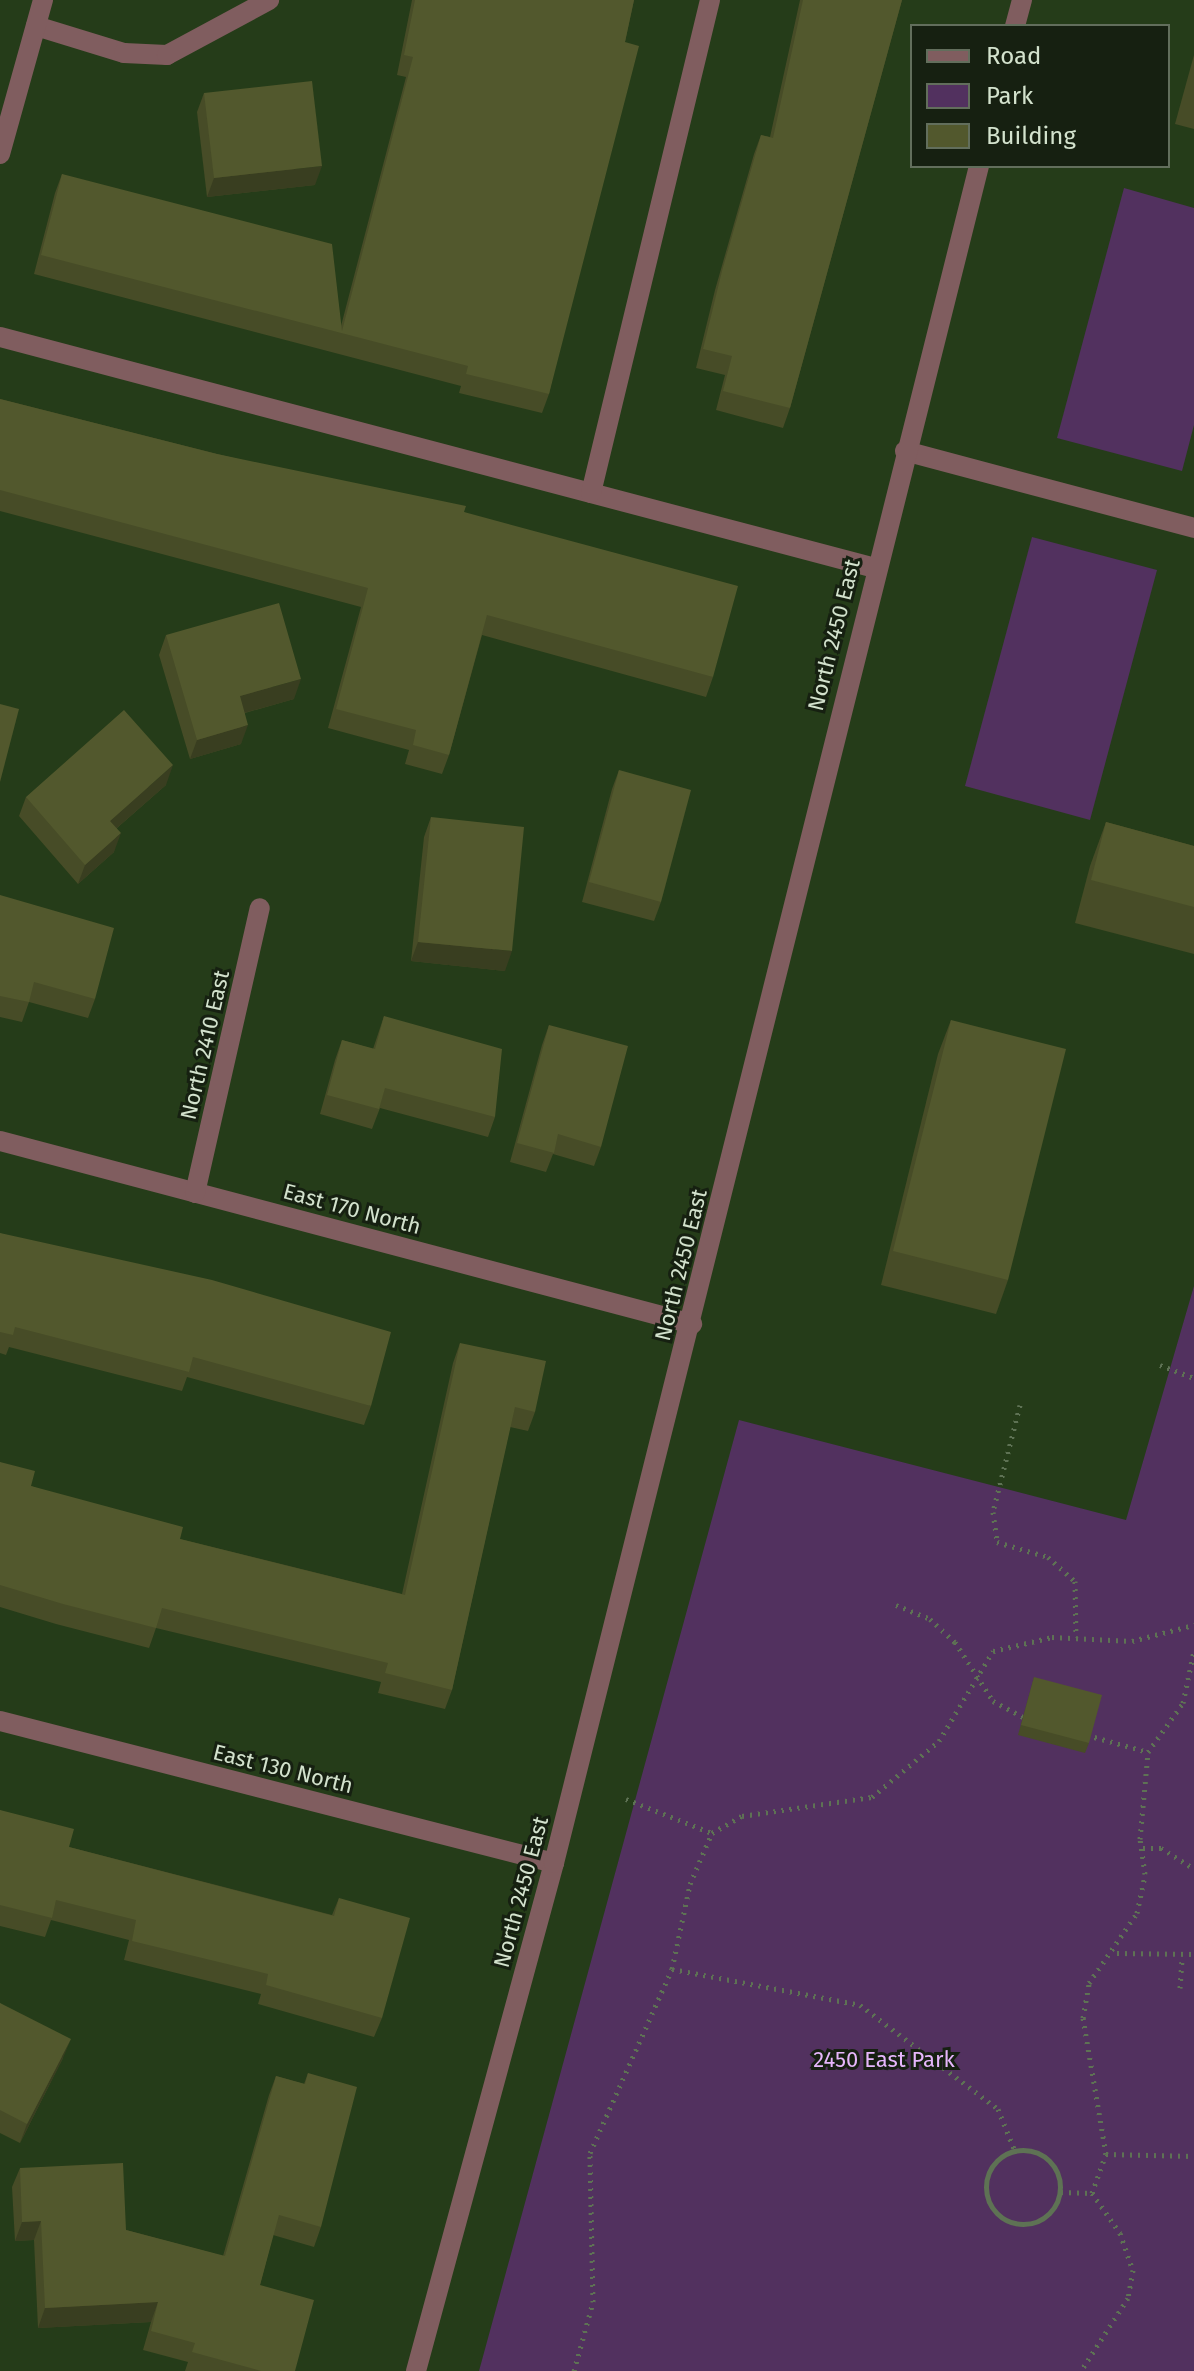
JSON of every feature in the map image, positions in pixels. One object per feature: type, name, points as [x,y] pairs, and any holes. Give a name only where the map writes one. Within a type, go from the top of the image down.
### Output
[{"type":"street","points":[[0,154],[43,0]]},
{"type":"street","points":[[36,26],[124,53],[167,55],[269,0]]},
{"type":"street","points":[[591,493],[710,0]]},
{"type":"street","points":[[1016,24],[1022,0]]},
{"type":"street","name":"North 2450 East","points":[[416,2371],[554,1863],[692,1324],[875,568],[978,168]]},
{"type":"street","points":[[0,337],[875,568]]},
{"type":"street","points":[[905,451],[1194,528]]},
{"type":"street","name":"North 2410 East","points":[[195,1193],[260,908]]},
{"type":"street","name":"East 170 North","points":[[0,1141],[692,1324]]},
{"type":"street","name":"East 130 North","points":[[0,1721],[554,1863]]},
{"type":"path","points":[[1160,1365],[1194,1378]]},
{"type":"path","points":[[1020,1405],[993,1512],[997,1542],[1048,1557],[1075,1581],[1076,1637]]},
{"type":"path","points":[[896,1605],[939,1627],[993,1701],[1034,1721]]},
{"type":"path","points":[[574,2371],[593,2302],[590,2153],[672,1969],[690,1884],[712,1833],[742,1816],[872,1797],[939,1741],[993,1651],[1076,1637],[1132,1641],[1194,1625]]},
{"type":"path","points":[[1092,2193],[1106,2154],[1083,2018],[1089,1983],[1116,1953],[1137,1913],[1148,1752],[1183,1703],[1194,1651]]},
{"type":"path","points":[[1079,1733],[1148,1752]]},
{"type":"path","points":[[626,1799],[712,1833]]},
{"type":"path","points":[[1143,1848],[1161,1848],[1194,1869]]},
{"type":"path","points":[[1116,1953],[1182,1958],[1194,1954]]},
{"type":"path","points":[[1180,1988],[1182,1958]]},
{"type":"path","points":[[672,1969],[860,2005],[998,2109],[1015,2151]]},
{"type":"path","points":[[1015,2151],[1046,2157],[1061,2192],[1054,2209],[1032,2224],[998,2215],[986,2179],[1015,2151]]},
{"type":"path","points":[[1106,2154],[1194,2156]]},
{"type":"path","points":[[1061,2192],[1092,2193]]},
{"type":"path","points":[[1081,2371],[1128,2298],[1133,2270],[1120,2233],[1092,2193]]},
{"type":"green space","points":[[1124,188],[1194,208],[1194,425],[1182,471],[1057,438]]},
{"type":"green space","points":[[1032,537],[1157,570],[1090,820],[965,786]]},
{"type":"green space","name":"2450 East Park","points":[[1194,1286],[1194,2371],[479,2371],[739,1420],[1126,1520]]},
{"type":"building","points":[[415,0],[634,0],[625,42],[639,46],[549,394],[466,374],[468,366],[41,255],[62,174],[332,244],[342,331],[413,57],[404,55]]},
{"type":"building","points":[[803,0],[902,0],[790,408],[723,391],[732,356],[703,349],[761,135],[773,138]]},
{"type":"building","points":[[312,81],[322,166],[214,178],[204,93]]},
{"type":"building","points":[[0,399],[217,454],[466,506],[464,512],[738,586],[713,677],[487,615],[449,755],[413,745],[416,730],[336,709],[368,588],[0,490]]},
{"type":"building","points":[[279,603],[301,679],[240,696],[248,725],[197,740],[166,635]]},
{"type":"building","points":[[0,704],[19,709],[0,782]]},
{"type":"building","points":[[124,710],[173,765],[110,821],[121,833],[85,865],[26,797]]},
{"type":"building","points":[[619,770],[691,790],[661,902],[589,882]]},
{"type":"building","points":[[431,817],[524,827],[512,951],[418,942]]},
{"type":"building","points":[[1106,822],[1194,846],[1194,907],[1091,880]]},
{"type":"building","points":[[0,895],[114,928],[95,999],[34,982],[29,1002],[0,996]]},
{"type":"building","points":[[384,1016],[502,1049],[495,1117],[385,1088],[379,1109],[327,1095],[342,1040],[375,1049]]},
{"type":"building","points":[[951,1020],[1066,1049],[1008,1280],[893,1251]]},
{"type":"building","points":[[549,1025],[628,1046],[601,1147],[558,1134],[554,1153],[517,1143]]},
{"type":"building","points":[[0,1233],[212,1280],[391,1332],[371,1406],[193,1357],[189,1372],[15,1327],[13,1335],[0,1332]]},
{"type":"building","points":[[460,1343],[546,1361],[535,1412],[515,1407],[452,1690],[385,1673],[388,1663],[162,1608],[156,1628],[0,1585],[0,1462],[35,1471],[31,1486],[183,1527],[180,1539],[405,1595]]},
{"type":"building","points":[[1034,1677],[1102,1695],[1089,1743],[1021,1725]]},
{"type":"building","points":[[0,1810],[74,1829],[69,1847],[334,1916],[339,1898],[410,1918],[382,2018],[266,1985],[268,1974],[132,1941],[136,1920],[56,1900],[52,1918],[0,1905]]},
{"type":"building","points":[[0,2003],[71,2039],[27,2124],[0,2110]]},
{"type":"building","points":[[308,2073],[357,2087],[321,2227],[279,2215],[260,2285],[314,2300],[295,2371],[261,2371],[192,2352],[195,2343],[151,2331],[158,2302],[45,2308],[41,2221],[22,2222],[20,2168],[123,2163],[126,2230],[225,2256],[276,2076],[305,2084]]}]
